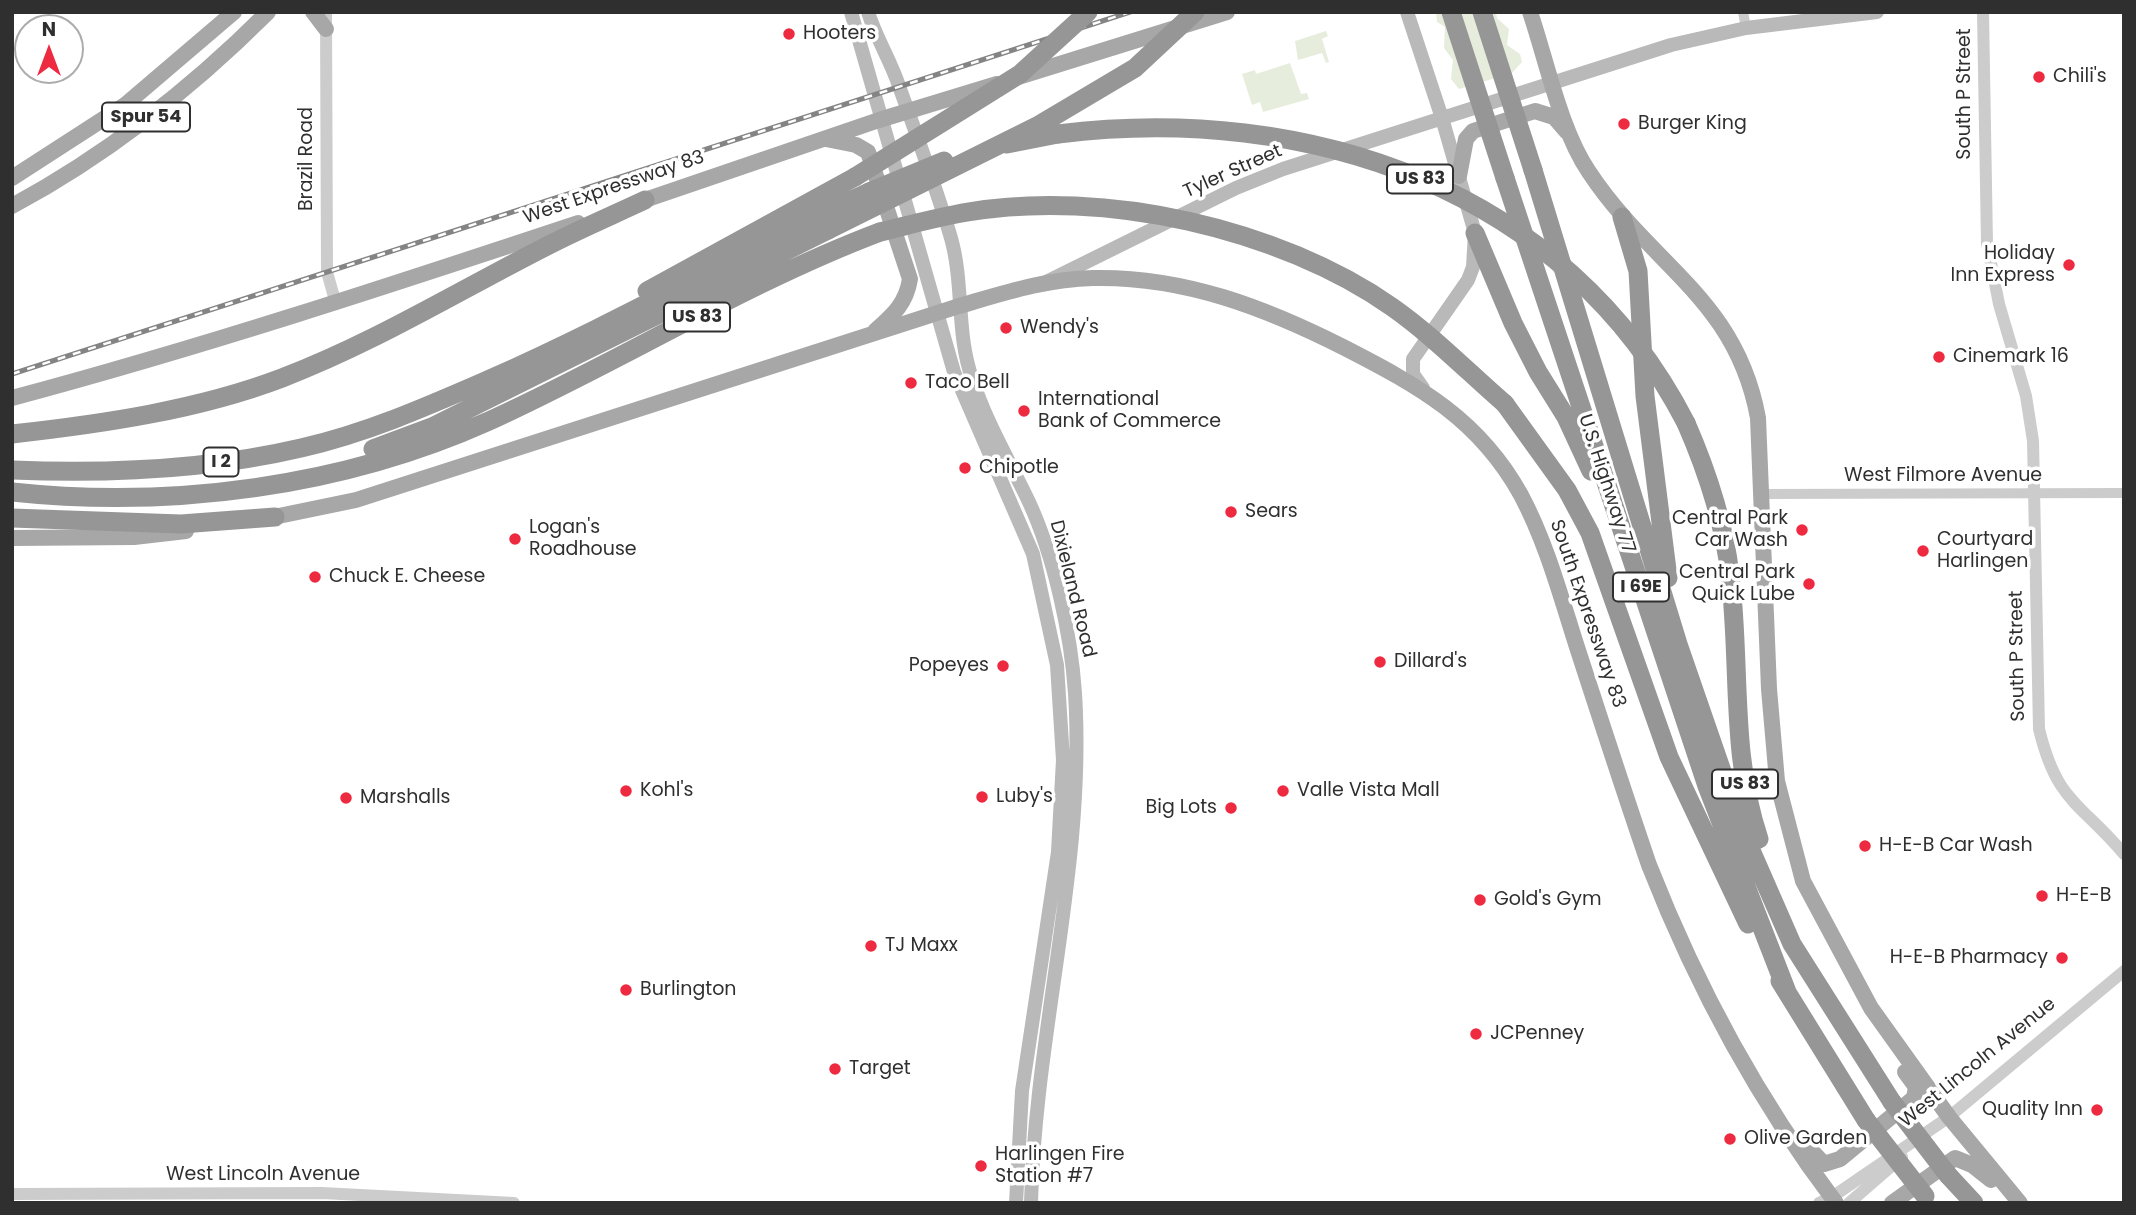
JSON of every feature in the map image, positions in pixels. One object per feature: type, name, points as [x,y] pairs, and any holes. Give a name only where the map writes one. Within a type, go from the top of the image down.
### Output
[{"type":"highway","points":[[423,408],[555,341],[855,177],[1020,74],[1088,12]]},
{"type":"highway","points":[[12,492],[58,497],[160,495],[304,468],[370,450],[432,427],[1039,125],[1135,68],[1195,12]]},
{"type":"highway","name":"U.S. Highway 77","points":[[1451,12],[1707,786],[1787,992]]},
{"type":"highway","name":"U.S. Highway 77","points":[[1482,12],[1678,644],[1743,832],[1792,944]]},
{"type":"highway","name":"US 83","points":[[423,408],[637,310],[869,192],[915,172],[982,150],[1046,136],[1106,129],[1174,127],[1231,131],[1290,140],[1350,154],[1408,174],[1464,198],[1543,248],[1596,295],[1631,335],[1661,378],[1686,423],[1707,473],[1724,537],[1731,585],[1745,785],[1753,823],[1792,944]]},
{"type":"highway","points":[[12,435],[75,428],[190,404],[281,378],[397,328],[550,245],[645,200]]},
{"type":"highway","name":"US 83","points":[[160,495],[241,491],[306,479],[440,440],[572,381],[818,256],[880,232],[969,211],[1065,206],[1146,212],[1224,230],[1300,256],[1348,279],[1394,308],[1505,404],[1567,490],[1590,533],[1669,757],[1749,925],[1787,992]]},
{"type":"highway","points":[[1622,217],[1638,271],[1651,451],[1678,644]]},
{"type":"highway","points":[[1475,233],[1513,323],[1538,372],[1566,417],[1628,550]]},
{"type":"highway","name":"I 2","points":[[12,470],[120,471],[245,459],[340,438],[423,408]]},
{"type":"highway","points":[[12,518],[181,524],[275,517]]},
{"type":"highway","name":"I 69E","points":[[1792,944],[1892,1102],[1948,1175],[1974,1203]]},
{"type":"highway","name":"I 69E","points":[[1787,992],[1866,1120],[1928,1199]]},
{"type":"main road","name":"Spur 54","points":[[12,178],[125,105],[234,12]]},
{"type":"main road","name":"Spur 54","points":[[12,206],[80,165],[148,116],[214,63],[268,12]]},
{"type":"main road","points":[[255,25],[275,12]]},
{"type":"main road","points":[[313,12],[326,20]]},
{"type":"main road","name":"Dixieland Road","points":[[850,12],[870,71],[880,120],[962,396],[1009,494],[1033,554],[1057,664],[1063,760],[1058,852],[1023,1077],[1016,1203]]},
{"type":"main road","name":"Dixieland Road","points":[[868,12],[900,87],[906,112],[952,241],[962,341],[972,379],[987,419],[1042,535],[1066,631],[1075,695],[1075,784],[1069,891],[1039,1072],[1031,1203]]},
{"type":"main road","name":"West Expressway 83","points":[[12,398],[115,371],[336,304],[880,120],[1227,12]]},
{"type":"main road","points":[[1407,12],[1443,118],[1475,233],[1473,267],[1468,280],[1413,359],[1413,374],[1423,388]]},
{"type":"main road","points":[[1530,12],[1571,137],[1587,170],[1622,217],[1707,304],[1741,356],[1758,418],[1769,690],[1777,781],[1803,881],[1871,1007],[1949,1116],[2015,1198]]},
{"type":"main road","name":"Tyler Street","points":[[1048,281],[1236,188],[1283,169],[1553,81],[1671,45],[1746,28],[1877,12]]},
{"type":"main road","points":[[1459,176],[1465,139],[1473,131],[1535,111],[1554,117],[1571,137]]},
{"type":"main road","points":[[824,139],[856,145],[868,152],[910,279],[908,294],[898,310],[867,337]]},
{"type":"main road","name":"South Expressway 83","points":[[1048,281],[1095,278],[1139,281],[1189,287],[1223,295],[1289,320],[1423,388],[1484,442],[1515,486],[1540,534],[1649,865],[1695,972],[1755,1082],[1829,1201]]},
{"type":"main road","points":[[12,538],[134,537],[275,517],[382,492],[959,306],[1048,281]]},
{"type":"main road","points":[[1755,1082],[1767,1085],[1818,1159],[1827,1164],[1840,1159],[1914,1098],[1912,1081],[1880,1032],[1871,1007]]},
{"type":"main road","points":[[1892,1203],[1955,1158],[1972,1165],[2015,1198]]},
{"type":"street","points":[[1743,12],[1746,28]]},
{"type":"street","name":"South P Street","points":[[1983,12],[1987,243],[1990,271],[2030,413],[2035,493],[2037,713],[2044,749],[2058,786],[2077,809],[2124,854]]},
{"type":"street","name":"Brazil Road","points":[[326,20],[327,272],[336,304]]},
{"type":"street","name":"West Filmore Avenue","points":[[1761,494],[2124,493]]},
{"type":"street","name":"West Lincoln Avenue","points":[[1829,1201],[1949,1116],[2124,971]]},
{"type":"street","points":[[1849,1203],[1949,1116]]},
{"type":"street","name":"West Lincoln Avenue","points":[[12,1194],[514,1203]]},
{"type":"green space","points":[[1436,12],[1496,12],[1497,18],[1509,29],[1507,45],[1520,54],[1522,62],[1512,73],[1459,89],[1451,79],[1453,60],[1444,48],[1445,27],[1437,22]]},
{"type":"green space","points":[[1326,31],[1328,36],[1322,39],[1329,62],[1326,63],[1322,53],[1298,60],[1295,41]]},
{"type":"green space","points":[[1290,63],[1301,94],[1307,93],[1309,99],[1263,112],[1260,102],[1252,105],[1242,74],[1255,70],[1256,74]]},
{"type":"railway","points":[[12,374],[1130,12]]},
{"type":"place","name":"Hooters","points":[[789,34]]},
{"type":"place","name":"Chili's","points":[[2039,77]]},
{"type":"place","name":"Burger King","points":[[1624,124]]},
{"type":"place","name":"Holiday Inn Express","points":[[2069,265]]},
{"type":"place","name":"Wendy's","points":[[1006,328]]},
{"type":"place","name":"Cinemark 16","points":[[1939,357]]},
{"type":"place","name":"Taco Bell","points":[[911,383]]},
{"type":"place","name":"International Bank of Commerce","points":[[1024,411]]},
{"type":"place","name":"Chipotle","points":[[965,468]]},
{"type":"place","name":"Sears","points":[[1231,512]]},
{"type":"place","name":"Central Park Car Wash","points":[[1802,530]]},
{"type":"place","name":"Logan's Roadhouse","points":[[515,539]]},
{"type":"place","name":"Courtyard Harlingen","points":[[1923,551]]},
{"type":"place","name":"Chuck E. Cheese","points":[[315,577]]},
{"type":"place","name":"Central Park Quick Lube","points":[[1809,584]]},
{"type":"place","name":"Dillard's","points":[[1380,662]]},
{"type":"place","name":"Popeyes","points":[[1003,666]]},
{"type":"place","name":"Kohl's","points":[[626,791]]},
{"type":"place","name":"Valle Vista Mall","points":[[1283,791]]},
{"type":"place","name":"Luby's","points":[[982,797]]},
{"type":"place","name":"Marshalls","points":[[346,798]]},
{"type":"place","name":"Big Lots","points":[[1231,808]]},
{"type":"place","name":"H-E-B Car Wash","points":[[1865,846]]},
{"type":"place","name":"H-E-B","points":[[2042,896]]},
{"type":"place","name":"Gold's Gym","points":[[1480,900]]},
{"type":"place","name":"TJ Maxx","points":[[871,946]]},
{"type":"place","name":"H-E-B Pharmacy","points":[[2062,958]]},
{"type":"place","name":"Burlington","points":[[626,990]]},
{"type":"place","name":"JCPenney","points":[[1476,1034]]},
{"type":"place","name":"Target","points":[[835,1069]]},
{"type":"place","name":"Quality Inn","points":[[2097,1110]]},
{"type":"place","name":"Olive Garden","points":[[1730,1139]]},
{"type":"place","name":"Harlingen Fire Station #7","points":[[981,1166]]}]
